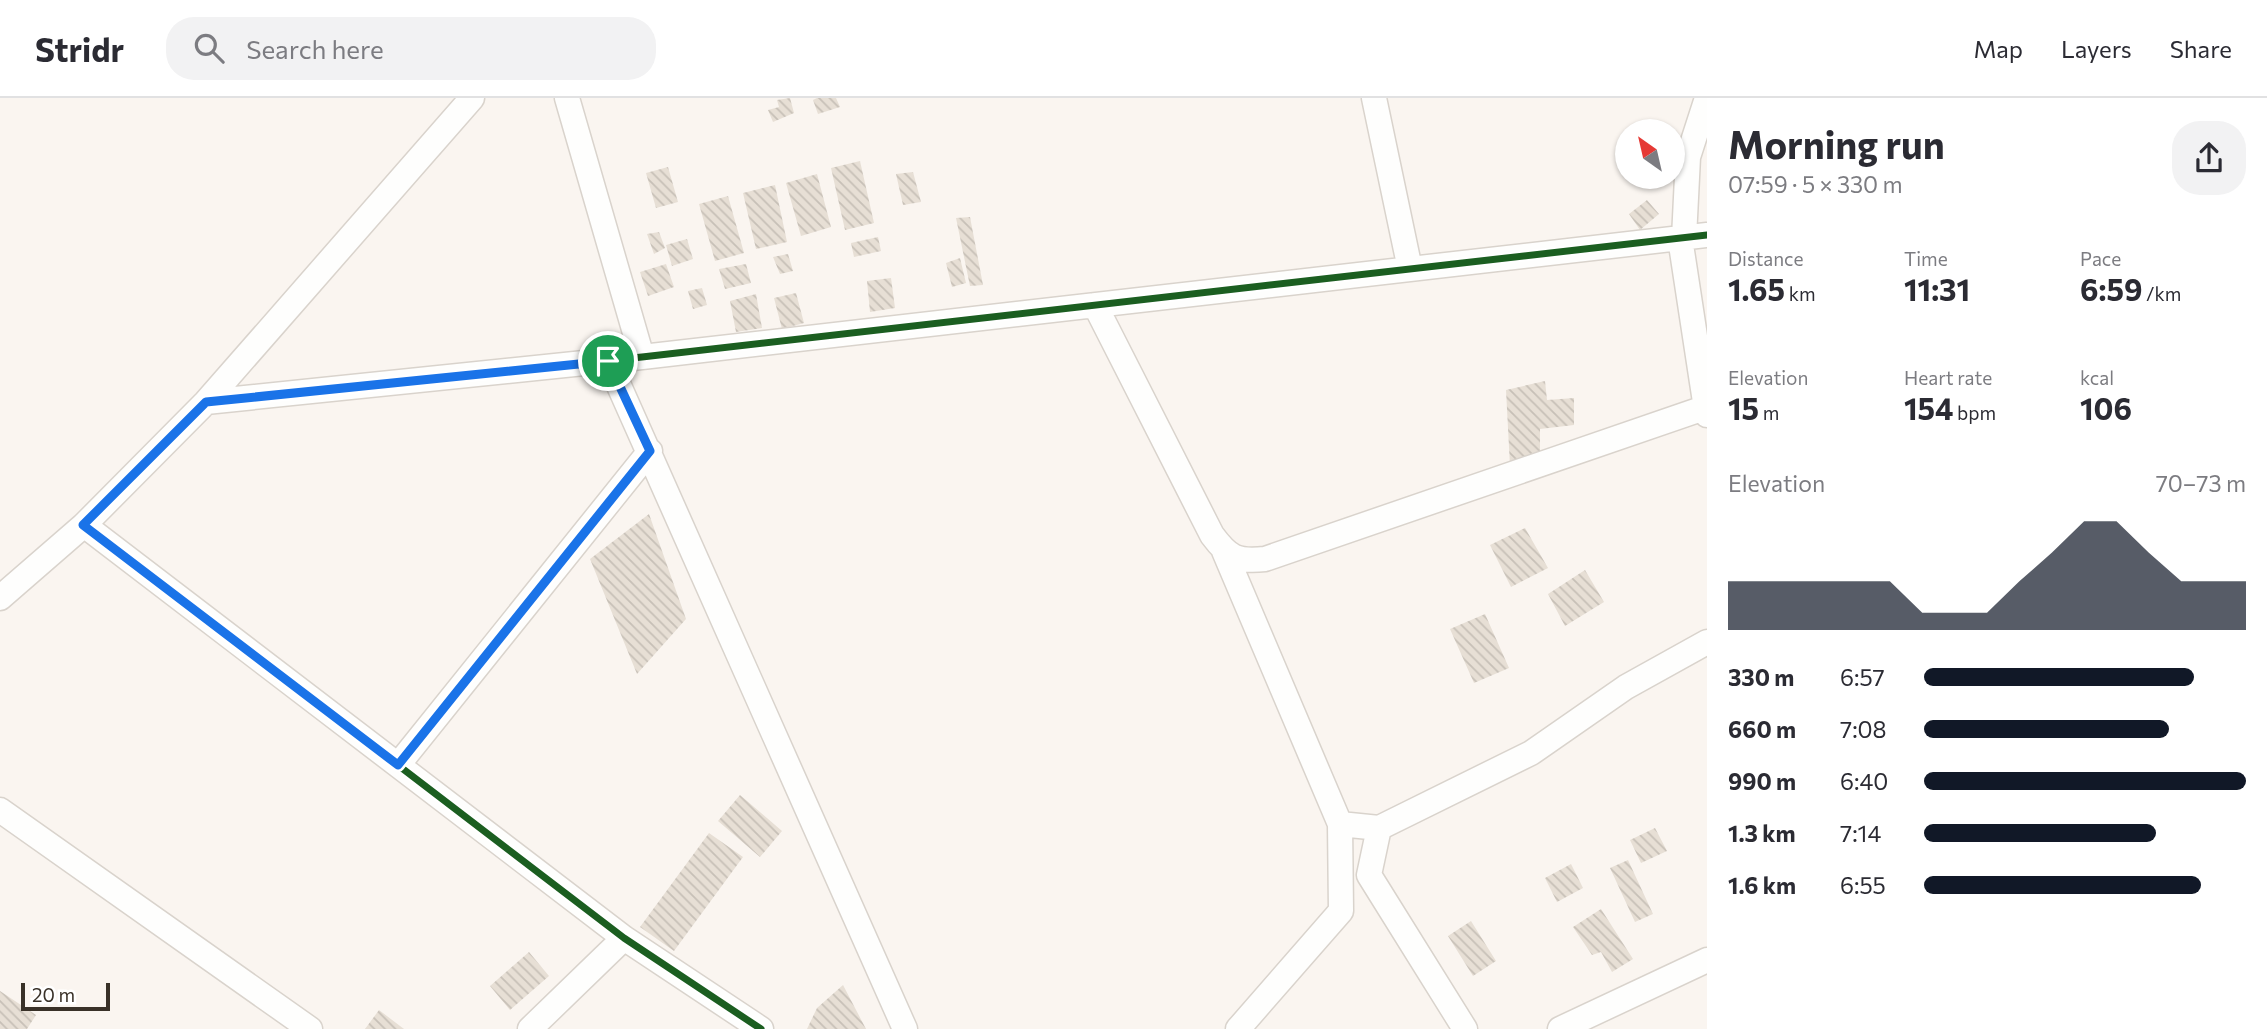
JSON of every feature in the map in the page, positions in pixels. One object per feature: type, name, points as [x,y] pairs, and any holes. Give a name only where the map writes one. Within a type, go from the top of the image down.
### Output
[{"type":"street","points":[[0,598],[83,525],[206,402],[472,98]]},
{"type":"street","points":[[567,98],[642,357]]},
{"type":"street","points":[[1374,98],[1410,269]]},
{"type":"street","points":[[1224,551],[1244,562],[1265,559],[1706,411],[1690,237],[1688,157],[1707,98]]},
{"type":"street","points":[[206,402],[608,361],[1690,237]]},
{"type":"street","points":[[1095,306],[1212,535],[1224,551],[1340,824],[1341,911],[1238,1029]]},
{"type":"street","points":[[608,361],[905,1029]]},
{"type":"street","points":[[398,765],[650,451]]},
{"type":"street","points":[[83,525],[624,937],[761,1029]]},
{"type":"street","points":[[1340,824],[1379,828],[1531,753],[1626,687],[1707,642]]},
{"type":"street","points":[[0,810],[310,1029]]},
{"type":"street","points":[[1379,828],[1369,875],[1465,1029]]},
{"type":"street","points":[[530,1029],[624,937]]},
{"type":"street","points":[[1560,1029],[1707,960]]},
{"type":"building","points":[[790,98],[794,113],[773,122],[768,110],[779,107],[777,100]]},
{"type":"building","points":[[836,98],[840,107],[818,114],[813,100]]},
{"type":"building","points":[[860,161],[874,223],[845,230],[831,168]]},
{"type":"building","points":[[668,167],[678,202],[656,208],[646,173]]},
{"type":"building","points":[[913,172],[921,202],[903,205],[896,174]]},
{"type":"building","points":[[817,174],[831,227],[801,236],[786,183]]},
{"type":"building","points":[[775,185],[787,242],[756,249],[743,193]]},
{"type":"building","points":[[728,196],[744,253],[715,261],[699,204]]},
{"type":"building","points":[[1647,200],[1659,214],[1640,230],[1629,214]]},
{"type":"building","points":[[970,217],[983,285],[970,286],[956,218]]},
{"type":"building","points":[[659,232],[665,248],[654,254],[647,234]]},
{"type":"building","points":[[878,237],[881,251],[854,257],[851,243]]},
{"type":"building","points":[[687,239],[693,259],[672,266],[666,245]]},
{"type":"building","points":[[788,254],[793,271],[780,274],[773,257]]},
{"type":"building","points":[[960,258],[966,283],[952,287],[946,263]]},
{"type":"building","points":[[666,264],[674,287],[648,296],[640,272]]},
{"type":"building","points":[[746,264],[751,283],[725,289],[719,269]]},
{"type":"building","points":[[891,278],[895,308],[870,312],[867,281]]},
{"type":"building","points":[[702,288],[707,305],[693,309],[688,291]]},
{"type":"building","points":[[796,293],[804,323],[782,329],[774,298]]},
{"type":"building","points":[[756,294],[762,328],[736,332],[730,301]]},
{"type":"building","points":[[1545,381],[1547,400],[1574,398],[1574,425],[1540,429],[1540,461],[1510,466],[1506,390]]},
{"type":"building","points":[[649,514],[686,619],[637,674],[590,559]]},
{"type":"building","points":[[1525,528],[1548,568],[1511,587],[1490,545]]},
{"type":"building","points":[[1585,570],[1604,602],[1565,626],[1548,594]]},
{"type":"building","points":[[1485,614],[1509,668],[1474,683],[1450,629]]},
{"type":"building","points":[[740,795],[782,831],[760,857],[718,821]]},
{"type":"building","points":[[1655,828],[1667,851],[1641,863],[1630,840]]},
{"type":"building","points":[[709,833],[743,857],[674,951],[640,927]]},
{"type":"building","points":[[1628,860],[1653,914],[1635,922],[1610,868]]},
{"type":"building","points":[[1571,864],[1583,888],[1557,902],[1545,878]]},
{"type":"building","points":[[1601,909],[1633,959],[1612,972],[1601,952],[1592,955],[1573,927]]},
{"type":"building","points":[[1471,921],[1496,961],[1473,976],[1448,936]]},
{"type":"building","points":[[529,952],[549,976],[510,1010],[490,986]]},
{"type":"building","points":[[843,985],[866,1029],[807,1029],[817,1008]]},
{"type":"building","points":[[0,991],[36,1015],[27,1029],[0,1029]]},
{"type":"building","points":[[379,1010],[404,1029],[365,1029]]},
{"type":"cycle path","points":[[206,402],[642,357],[1707,235]]},
{"type":"cycle path","points":[[84,525],[624,938],[761,1029]]},
{"type":"route","points":[[608,361],[650,451],[398,765],[83,525],[206,402],[608,361]]}]
